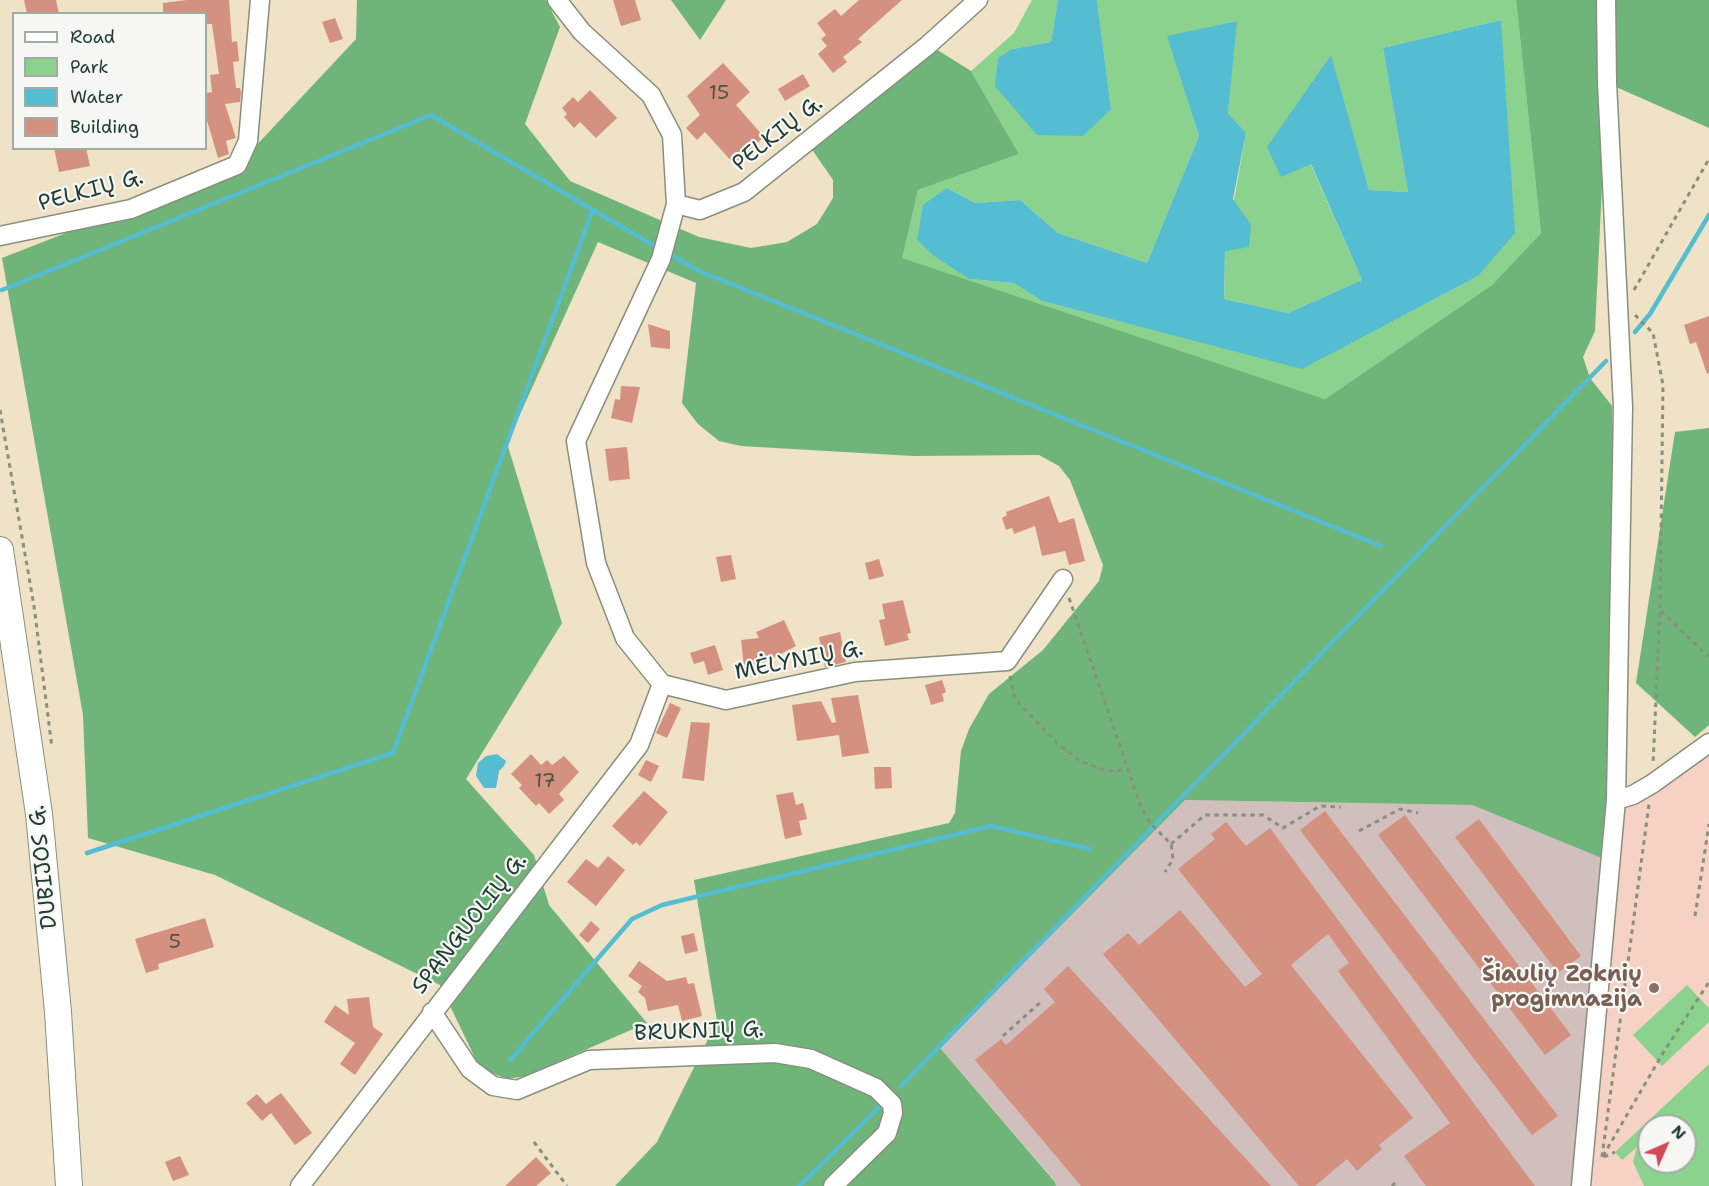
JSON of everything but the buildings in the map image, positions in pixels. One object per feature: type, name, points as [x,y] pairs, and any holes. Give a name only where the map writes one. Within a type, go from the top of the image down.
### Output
[{"type":"main road","name":"DUBIJOS G.","points":[[0,550],[39,814],[58,1012],[69,1186]]},
{"type":"street","name":"PELKIŲ G.","points":[[0,236],[131,209],[237,165],[248,141],[260,0]]},
{"type":"street","points":[[557,0],[582,32],[651,95],[672,135],[676,204],[669,235],[661,260],[576,441],[596,563],[625,638],[662,684]]},
{"type":"street","name":"PELKIŲ G.","points":[[676,204],[700,210],[744,192],[927,46],[978,0]]},
{"type":"street","points":[[1581,1186],[1616,800],[1624,313],[1607,82],[1606,0]]},
{"type":"street","points":[[1007,661],[1063,579]]},
{"type":"street","name":"MĖLYNIŲ G.","points":[[662,684],[726,700],[855,672],[1007,661]]},
{"type":"street","name":"SPANGUOLIŲ G.","points":[[300,1186],[639,745],[662,684]]},
{"type":"street","points":[[1616,800],[1633,795],[1652,784],[1709,743]]},
{"type":"street","name":"BRUKNIŲ G.","points":[[432,1012],[470,1069],[494,1086],[517,1090],[589,1060],[775,1053],[810,1059],[854,1078],[885,1094],[892,1104],[893,1113],[887,1133],[833,1186]]},
{"type":"path","points":[[1601,1167],[1652,784],[1660,610],[1663,385],[1653,333],[1624,313],[1629,299],[1709,159]]},
{"type":"path","points":[[1063,579],[1128,770],[1150,823],[1172,844],[1173,859],[1165,872]]},
{"type":"path","points":[[1660,610],[1709,657]]},
{"type":"path","points":[[1007,661],[1015,699],[1059,744],[1080,761],[1106,771],[1128,770]]},
{"type":"path","points":[[1172,844],[1205,814],[1263,815],[1283,828],[1320,806],[1341,807]]},
{"type":"path","points":[[1359,831],[1400,809],[1418,813]]},
{"type":"path","points":[[1695,916],[1709,824]]},
{"type":"path","points":[[1602,1157],[1674,1035],[1709,982]]},
{"type":"path","points":[[1003,1036],[1043,1000]]},
{"type":"path","points":[[534,1142],[567,1186]]},
{"type":"path","points":[[1602,1157],[1615,1152]]},
{"type":"path","points":[[1392,1186],[1398,1180]]},
{"type":"shaded area","name":"Šiaulių Zoknių progimnazija","points":[[1709,743],[1709,1186],[1581,1186],[1616,800]]},
{"type":"shaded area","points":[[1185,800],[1472,805],[1609,861],[1581,1186],[1056,1186],[1055,1181],[940,1048]]},
{"type":"green space","points":[[357,0],[546,0],[560,27],[525,124],[570,181],[699,237],[751,248],[787,242],[817,224],[833,198],[833,180],[811,148],[936,49],[971,71],[1019,154],[918,190],[902,258],[1325,399],[1492,285],[1541,233],[1516,0],[1709,0],[1709,128],[1607,83],[1595,331],[1583,357],[1590,378],[1612,406],[1616,800],[1609,861],[1472,805],[1185,800],[940,1048],[1055,1182],[1056,1186],[615,1186],[657,1142],[717,1021],[694,880],[949,823],[955,813],[961,751],[969,729],[989,694],[1043,650],[1099,581],[1103,565],[1070,480],[1059,466],[1039,455],[913,456],[741,446],[719,441],[698,424],[682,403],[696,283],[598,242],[507,443],[562,623],[466,779],[534,855],[549,905],[647,1023],[525,1076],[508,1079],[489,1072],[476,1060],[440,985],[215,875],[88,838],[83,715],[2,258],[237,166],[356,39]]},
{"type":"green space","points":[[671,0],[726,0],[700,40]]},
{"type":"green space","points":[[1032,0],[1058,0],[1051,42],[1012,49],[1111,109],[1097,0],[1516,0],[1541,233],[1492,285],[1325,399],[901,258],[918,190],[1019,154],[971,71],[1014,33]],"holes":[[[1501,20],[1478,276],[1302,368],[1042,301],[1014,283],[969,279],[947,188],[975,203],[1020,200],[1058,233],[1147,263],[1199,136],[1168,37],[1236,21],[1228,113],[1246,133],[1225,251],[1224,299],[1288,313],[1362,280],[1310,163],[1330,56],[1369,190],[1408,192],[1383,48]]]},
{"type":"green space","points":[[1709,428],[1709,725],[1695,737],[1636,683],[1675,432]]},
{"type":"green space","points":[[1687,985],[1709,1008],[1709,1022],[1662,1066],[1633,1035]]},
{"type":"green space","points":[[1709,1064],[1709,1186],[1644,1186],[1638,1174],[1697,1174],[1697,1114],[1656,1114]]},
{"type":"green space","points":[[1637,1131],[1637,1147],[1622,1160],[1615,1152]]},
{"type":"green space","points":[[1637,1147],[1637,1171],[1633,1162]]},
{"type":"water","points":[[1058,0],[1097,0],[1111,109],[1083,136],[1037,135],[995,86],[998,58],[1012,49],[1051,42]]},
{"type":"water","points":[[1501,20],[1515,233],[1478,276],[1302,369],[1042,301],[1014,283],[969,279],[933,255],[917,240],[923,205],[947,188],[975,203],[1020,200],[1058,233],[1147,263],[1199,136],[1167,36],[1237,21],[1228,113],[1246,133],[1233,199],[1251,225],[1249,247],[1225,251],[1224,299],[1288,313],[1362,280],[1311,164],[1281,177],[1267,147],[1331,55],[1369,190],[1408,192],[1383,48]]},
{"type":"water","points":[[497,754],[506,761],[499,771],[496,788],[484,788],[476,776],[478,763],[486,756]]},
{"type":"waterway","points":[[2,290],[431,115],[658,248]]},
{"type":"waterway","points":[[87,853],[393,753],[593,209]]},
{"type":"waterway","points":[[1635,332],[1650,314],[1709,215]]},
{"type":"waterway","points":[[668,253],[699,271],[1381,546]]},
{"type":"waterway","points":[[901,1086],[1606,361]]},
{"type":"waterway","points":[[510,1060],[632,919],[662,905],[991,826],[1090,849]]},
{"type":"waterway","points":[[799,1186],[880,1106]]},
{"type":"place","name":"Šiaulių Zoknių progimnazija","points":[[1654,988]]}]
